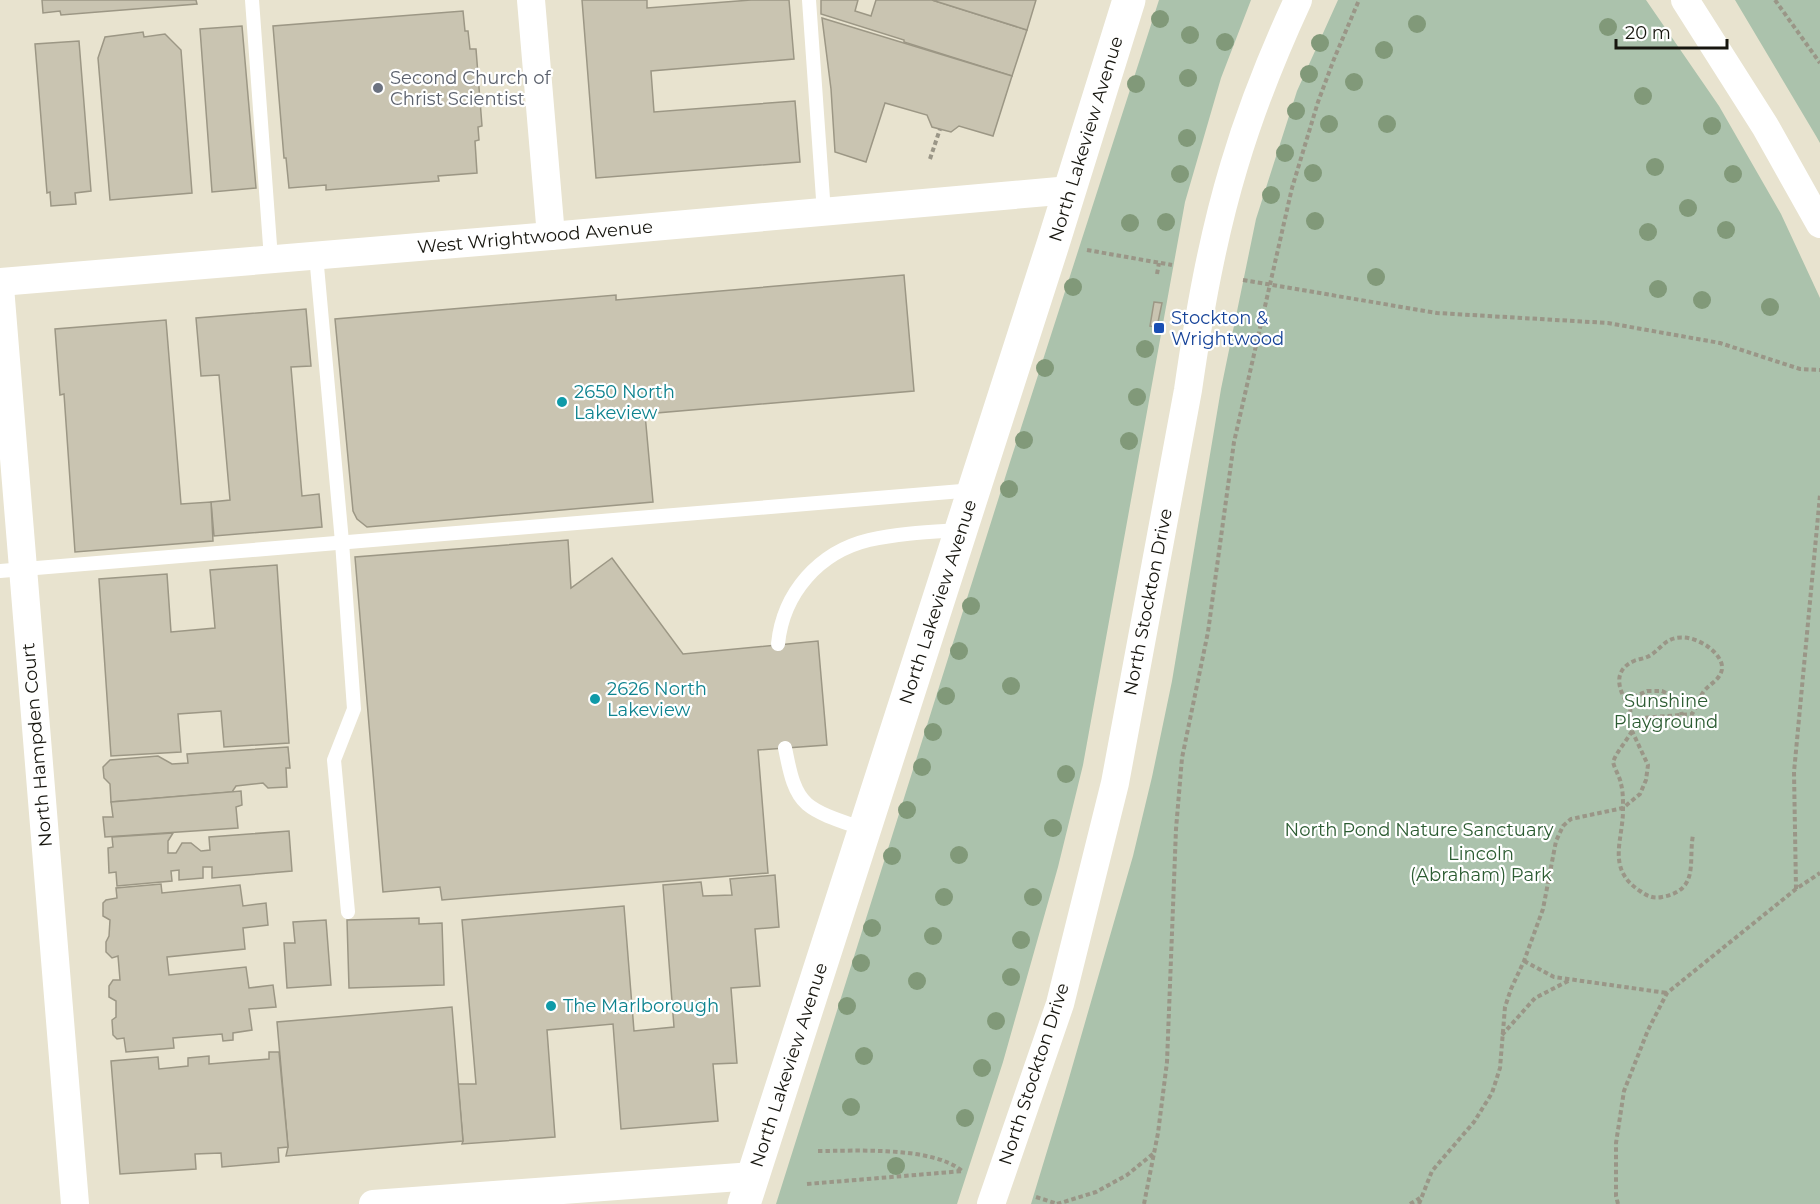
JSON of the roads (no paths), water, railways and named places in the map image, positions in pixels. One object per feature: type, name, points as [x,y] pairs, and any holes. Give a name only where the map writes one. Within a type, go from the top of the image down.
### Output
[{"type":"main road","name":"North Lakeview Avenue","points":[[749,1190],[1129,0]]},
{"type":"street","points":[[531,0],[551,236]]},
{"type":"street","name":"North Stockton Drive","points":[[991,1204],[1060,1004],[1115,783],[1212,249],[1234,167],[1254,107],[1298,0]]},
{"type":"street","points":[[1685,0],[1765,126],[1820,224]]},
{"type":"street","name":"West Wrightwood Avenue","points":[[0,282],[824,213],[1070,190]]},
{"type":"street","name":"North Hampden Court","points":[[0,287],[11,570],[75,1204]]},
{"type":"street","points":[[373,1204],[749,1190]]},
{"type":"lane","points":[[252,0],[271,260]]},
{"type":"lane","points":[[809,0],[824,213]]},
{"type":"lane","points":[[316,255],[342,542],[354,709],[334,760],[348,912]]},
{"type":"lane","points":[[11,570],[974,490]]},
{"type":"lane","points":[[778,644],[783,616],[794,593],[811,572],[839,551],[867,541],[898,535],[961,530]]},
{"type":"lane","points":[[785,748],[799,795],[808,805],[865,830]]},
{"type":"place","name":"Second Church of Christ Scientist","points":[[378,88]]},
{"type":"place","name":"Stockton & Wrightwood","points":[[1159,328]]},
{"type":"place","name":"2650 North Lakeview","points":[[562,402]]},
{"type":"place","name":"2626 North Lakeview","points":[[595,699]]},
{"type":"place","name":"The Marlborough","points":[[551,1006]]},
{"type":"park label","name":"Sunshine Playground","points":[[1666,711]]},
{"type":"park label","name":"North Pond Nature Sanctuary","points":[[1419,830]]},
{"type":"park label","name":"Lincoln (Abraham) Park","points":[[1481,864]]}]
